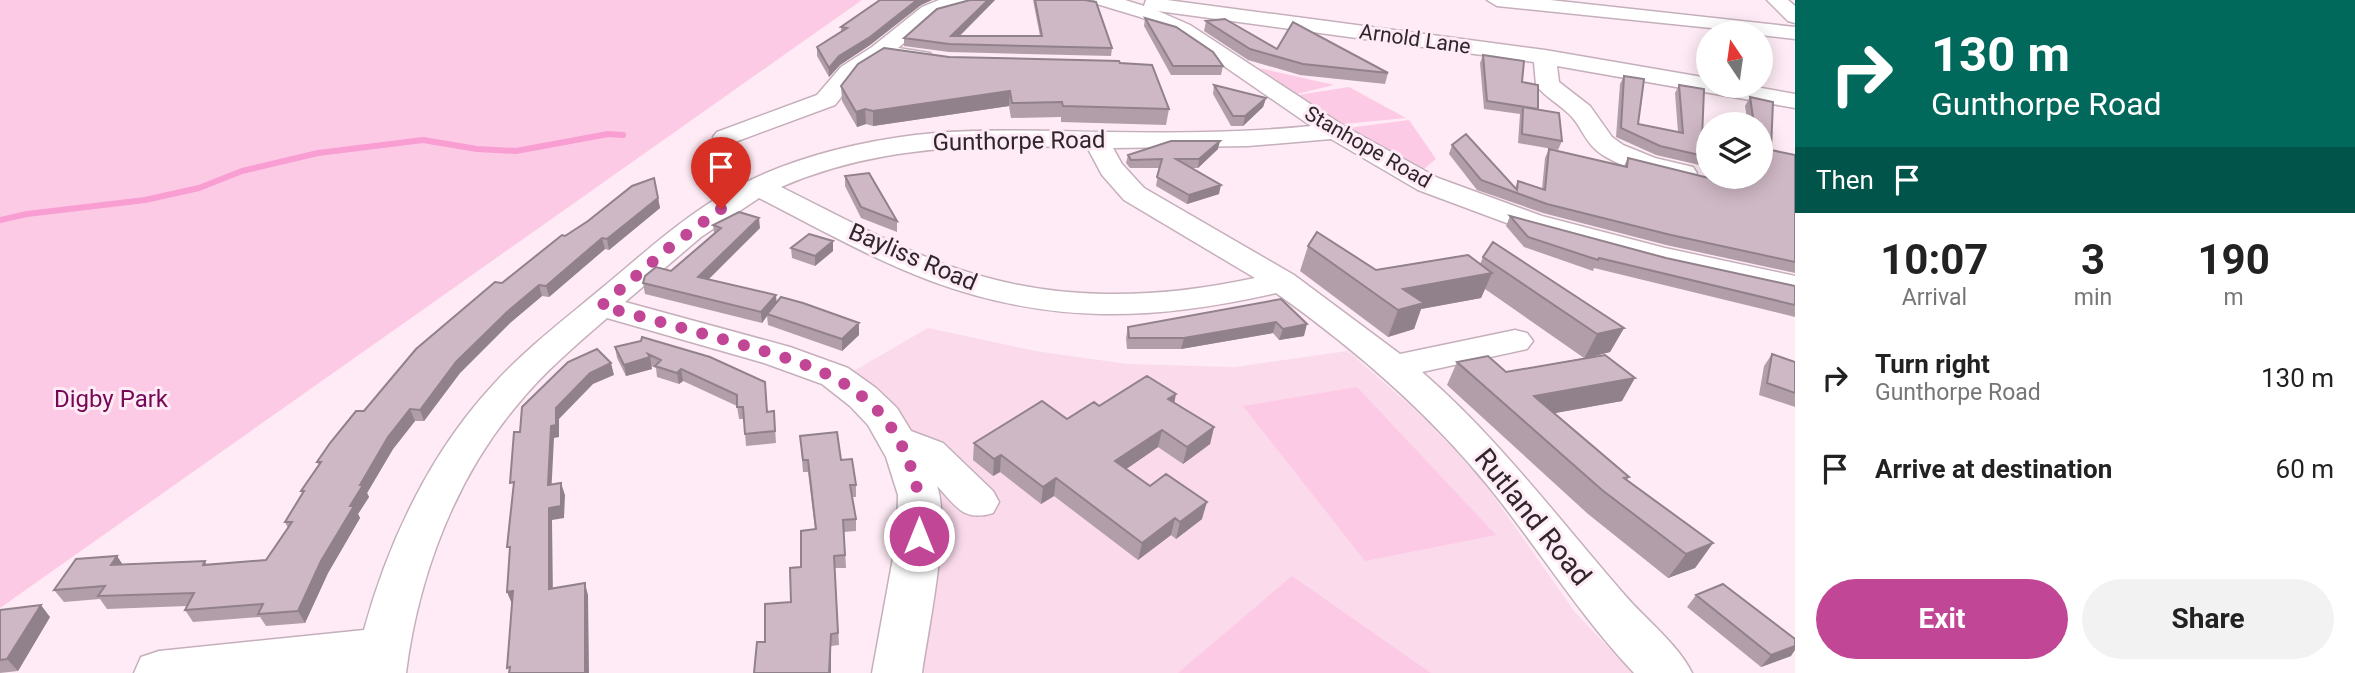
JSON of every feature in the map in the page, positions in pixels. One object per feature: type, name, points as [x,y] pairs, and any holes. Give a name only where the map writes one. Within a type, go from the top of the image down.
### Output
[{"type":"street","points":[[726,137],[827,100],[849,72],[870,59],[929,11],[967,0]]},
{"type":"street","name":"Stanhope Road","points":[[1104,0],[1172,14],[1183,29],[1335,131],[1427,184],[1531,222],[1661,257],[1795,286]]},
{"type":"street","name":"Arnold Lane","points":[[1122,0],[1172,14],[1314,18],[1450,33],[1696,82]]},
{"type":"street","points":[[1497,0],[1532,2],[1602,35],[1696,69]]},
{"type":"street","points":[[1777,0],[1795,17]]},
{"type":"street","points":[[1286,7],[1314,18],[1490,35]]},
{"type":"street","points":[[1696,176],[1646,164],[1602,143],[1581,111],[1548,85],[1536,49],[1602,35],[1795,33]]},
{"type":"street","points":[[870,59],[949,62]]},
{"type":"street","points":[[1773,85],[1795,89]]},
{"type":"street","name":"Arnold Lane","points":[[1773,97],[1795,101]]},
{"type":"street","name":"Gunthorpe Road","points":[[382,661],[404,578],[443,484],[489,412],[519,378],[601,306],[705,220],[759,187],[859,152],[933,141],[1000,136],[1230,140],[1335,131]]},
{"type":"street","name":"Rutland Road","points":[[1098,139],[1109,166],[1120,181],[1135,194],[1210,236],[1283,282],[1393,367],[1478,447],[1518,493],[1601,603],[1667,673]]},
{"type":"street","name":"Bayliss Road","points":[[759,187],[914,263],[988,288],[1031,298],[1096,304],[1161,304],[1283,282]]},
{"type":"street","points":[[601,306],[777,355],[835,376],[877,411],[899,441],[919,495],[919,536],[897,673]]},
{"type":"street","points":[[1393,367],[1515,341]]},
{"type":"street","points":[[899,441],[929,453],[978,502]]},
{"type":"street","points":[[159,673],[382,661]]},
{"type":"shaded area","points":[[928,328],[1035,351],[1127,364],[1235,367],[1348,351],[1423,417],[1483,481],[1574,611],[1632,673],[924,673],[942,500],[939,479],[852,372]]},
{"type":"green space","name":"Digby Park","points":[[0,0],[862,0],[0,608]]},
{"type":"green space","points":[[1259,68],[1334,85],[1297,94]]},
{"type":"green space","points":[[1349,87],[1406,118],[1344,124],[1298,95]]},
{"type":"green space","points":[[1409,120],[1436,159],[1419,173],[1348,128]]},
{"type":"green space","points":[[1357,387],[1496,535],[1365,561],[1243,406]]},
{"type":"green space","points":[[1292,576],[1431,673],[1178,673]]},
{"type":"building","points":[[880,0],[917,0],[870,37],[839,56],[829,68],[817,47],[847,28],[841,27]]},
{"type":"building","points":[[970,0],[988,0],[951,36],[1042,36],[1035,0],[1085,0],[1096,2],[1112,48],[949,44],[904,38],[937,9]]},
{"type":"building","points":[[1145,18],[1176,27],[1213,52],[1223,66],[1173,66]]},
{"type":"building","points":[[1225,19],[1277,49],[1293,22],[1388,73],[1303,64],[1250,49],[1206,21]]},
{"type":"building","points":[[884,48],[949,57],[1119,61],[1152,65],[1169,109],[1063,106],[1062,102],[1012,103],[1010,91],[856,112],[841,86],[858,64]]},
{"type":"building","points":[[1483,55],[1524,61],[1522,82],[1538,85],[1538,109],[1487,101]]},
{"type":"building","points":[[1624,76],[1644,79],[1638,124],[1683,133],[1679,85],[1696,88],[1696,98],[1704,98],[1703,112],[1696,112],[1696,154],[1660,146],[1621,128]]},
{"type":"building","points":[[1214,85],[1266,98],[1245,116],[1233,116]]},
{"type":"building","points":[[1750,98],[1773,102],[1773,112],[1752,112]]},
{"type":"building","points":[[1523,107],[1559,113],[1562,141],[1522,134]]},
{"type":"building","points":[[1466,134],[1517,190],[1518,181],[1545,190],[1549,149],[1627,167],[1628,158],[1696,175],[1696,189],[1773,189],[1773,150],[1795,155],[1795,262],[1547,204],[1481,180],[1452,145]]},
{"type":"building","points":[[1171,141],[1220,141],[1199,159],[1176,159],[1221,185],[1189,195],[1157,177],[1162,159],[1131,160],[1128,155]]},
{"type":"building","points":[[869,173],[897,221],[861,207],[845,176]]},
{"type":"building","points":[[654,178],[658,198],[607,239],[602,238],[546,286],[539,285],[507,312],[456,362],[420,410],[410,409],[388,437],[360,485],[363,485],[350,506],[354,506],[321,561],[298,611],[258,614],[263,604],[185,610],[194,593],[98,596],[105,586],[54,590],[76,559],[117,556],[111,565],[205,561],[203,565],[266,560],[292,522],[285,522],[330,443],[356,411],[364,411],[416,349],[495,282],[502,283],[562,235],[565,236],[588,221],[632,186]]},
{"type":"building","points":[[739,212],[759,218],[698,277],[776,295],[761,312],[643,283],[645,276],[656,267],[671,271],[721,228],[713,225]]},
{"type":"building","points":[[1510,216],[1666,258],[1795,286],[1795,305],[1599,258],[1598,260],[1528,237]]},
{"type":"building","points":[[1317,232],[1376,270],[1468,255],[1492,273],[1403,289],[1424,303],[1398,310],[1308,246]]},
{"type":"building","points":[[809,234],[833,241],[815,256],[791,248]]},
{"type":"building","points":[[1493,242],[1624,328],[1597,334],[1483,257]]},
{"type":"building","points":[[781,297],[859,323],[842,339],[767,314]]},
{"type":"building","points":[[1281,299],[1307,324],[1283,329],[1276,322],[1184,338],[1129,338],[1128,327]]},
{"type":"building","points":[[642,337],[710,357],[765,382],[767,412],[774,411],[775,431],[745,434],[743,407],[737,407],[737,395],[681,369],[677,373],[655,366],[661,360],[648,354],[650,357],[624,365],[615,347],[641,341]]},
{"type":"building","points":[[597,349],[611,363],[590,373],[556,408],[556,425],[551,426],[548,485],[561,483],[561,506],[549,508],[549,589],[585,583],[585,673],[509,673],[510,667],[507,668],[513,591],[507,592],[510,547],[507,547],[514,482],[510,483],[514,432],[520,432],[522,407],[568,362]]},
{"type":"building","points":[[1772,354],[1795,362],[1795,393],[1767,383]]},
{"type":"building","points":[[1605,355],[1635,378],[1534,396],[1629,477],[1624,478],[1713,543],[1686,554],[1602,490],[1457,362],[1488,356],[1506,372]]},
{"type":"building","points":[[1147,376],[1176,394],[1168,399],[1214,427],[1187,447],[1162,430],[1115,461],[1150,486],[1166,474],[1207,502],[1180,522],[1175,518],[1142,543],[1056,478],[1043,487],[1001,455],[994,459],[974,443],[1042,401],[1067,419],[1094,402],[1099,406]]},
{"type":"building","points":[[837,432],[841,460],[852,459],[856,485],[850,485],[856,519],[843,520],[845,555],[834,556],[838,633],[831,634],[829,673],[754,673],[757,642],[765,642],[765,604],[791,602],[790,568],[801,567],[801,531],[816,529],[808,460],[803,460],[800,436]]},
{"type":"building","points":[[1723,584],[1795,639],[1795,646],[1771,655],[1696,595]]},
{"type":"building","points":[[41,605],[7,659],[0,660],[0,610]]},
{"type":"waterway","points":[[0,220],[27,214],[145,200],[199,188],[242,171],[318,153],[423,140],[477,149],[516,151],[608,134],[623,135]]},
{"type":"route","points":[[721,209],[671,246],[601,306],[777,355],[835,376],[863,397],[897,436],[919,495],[919,536]]}]
